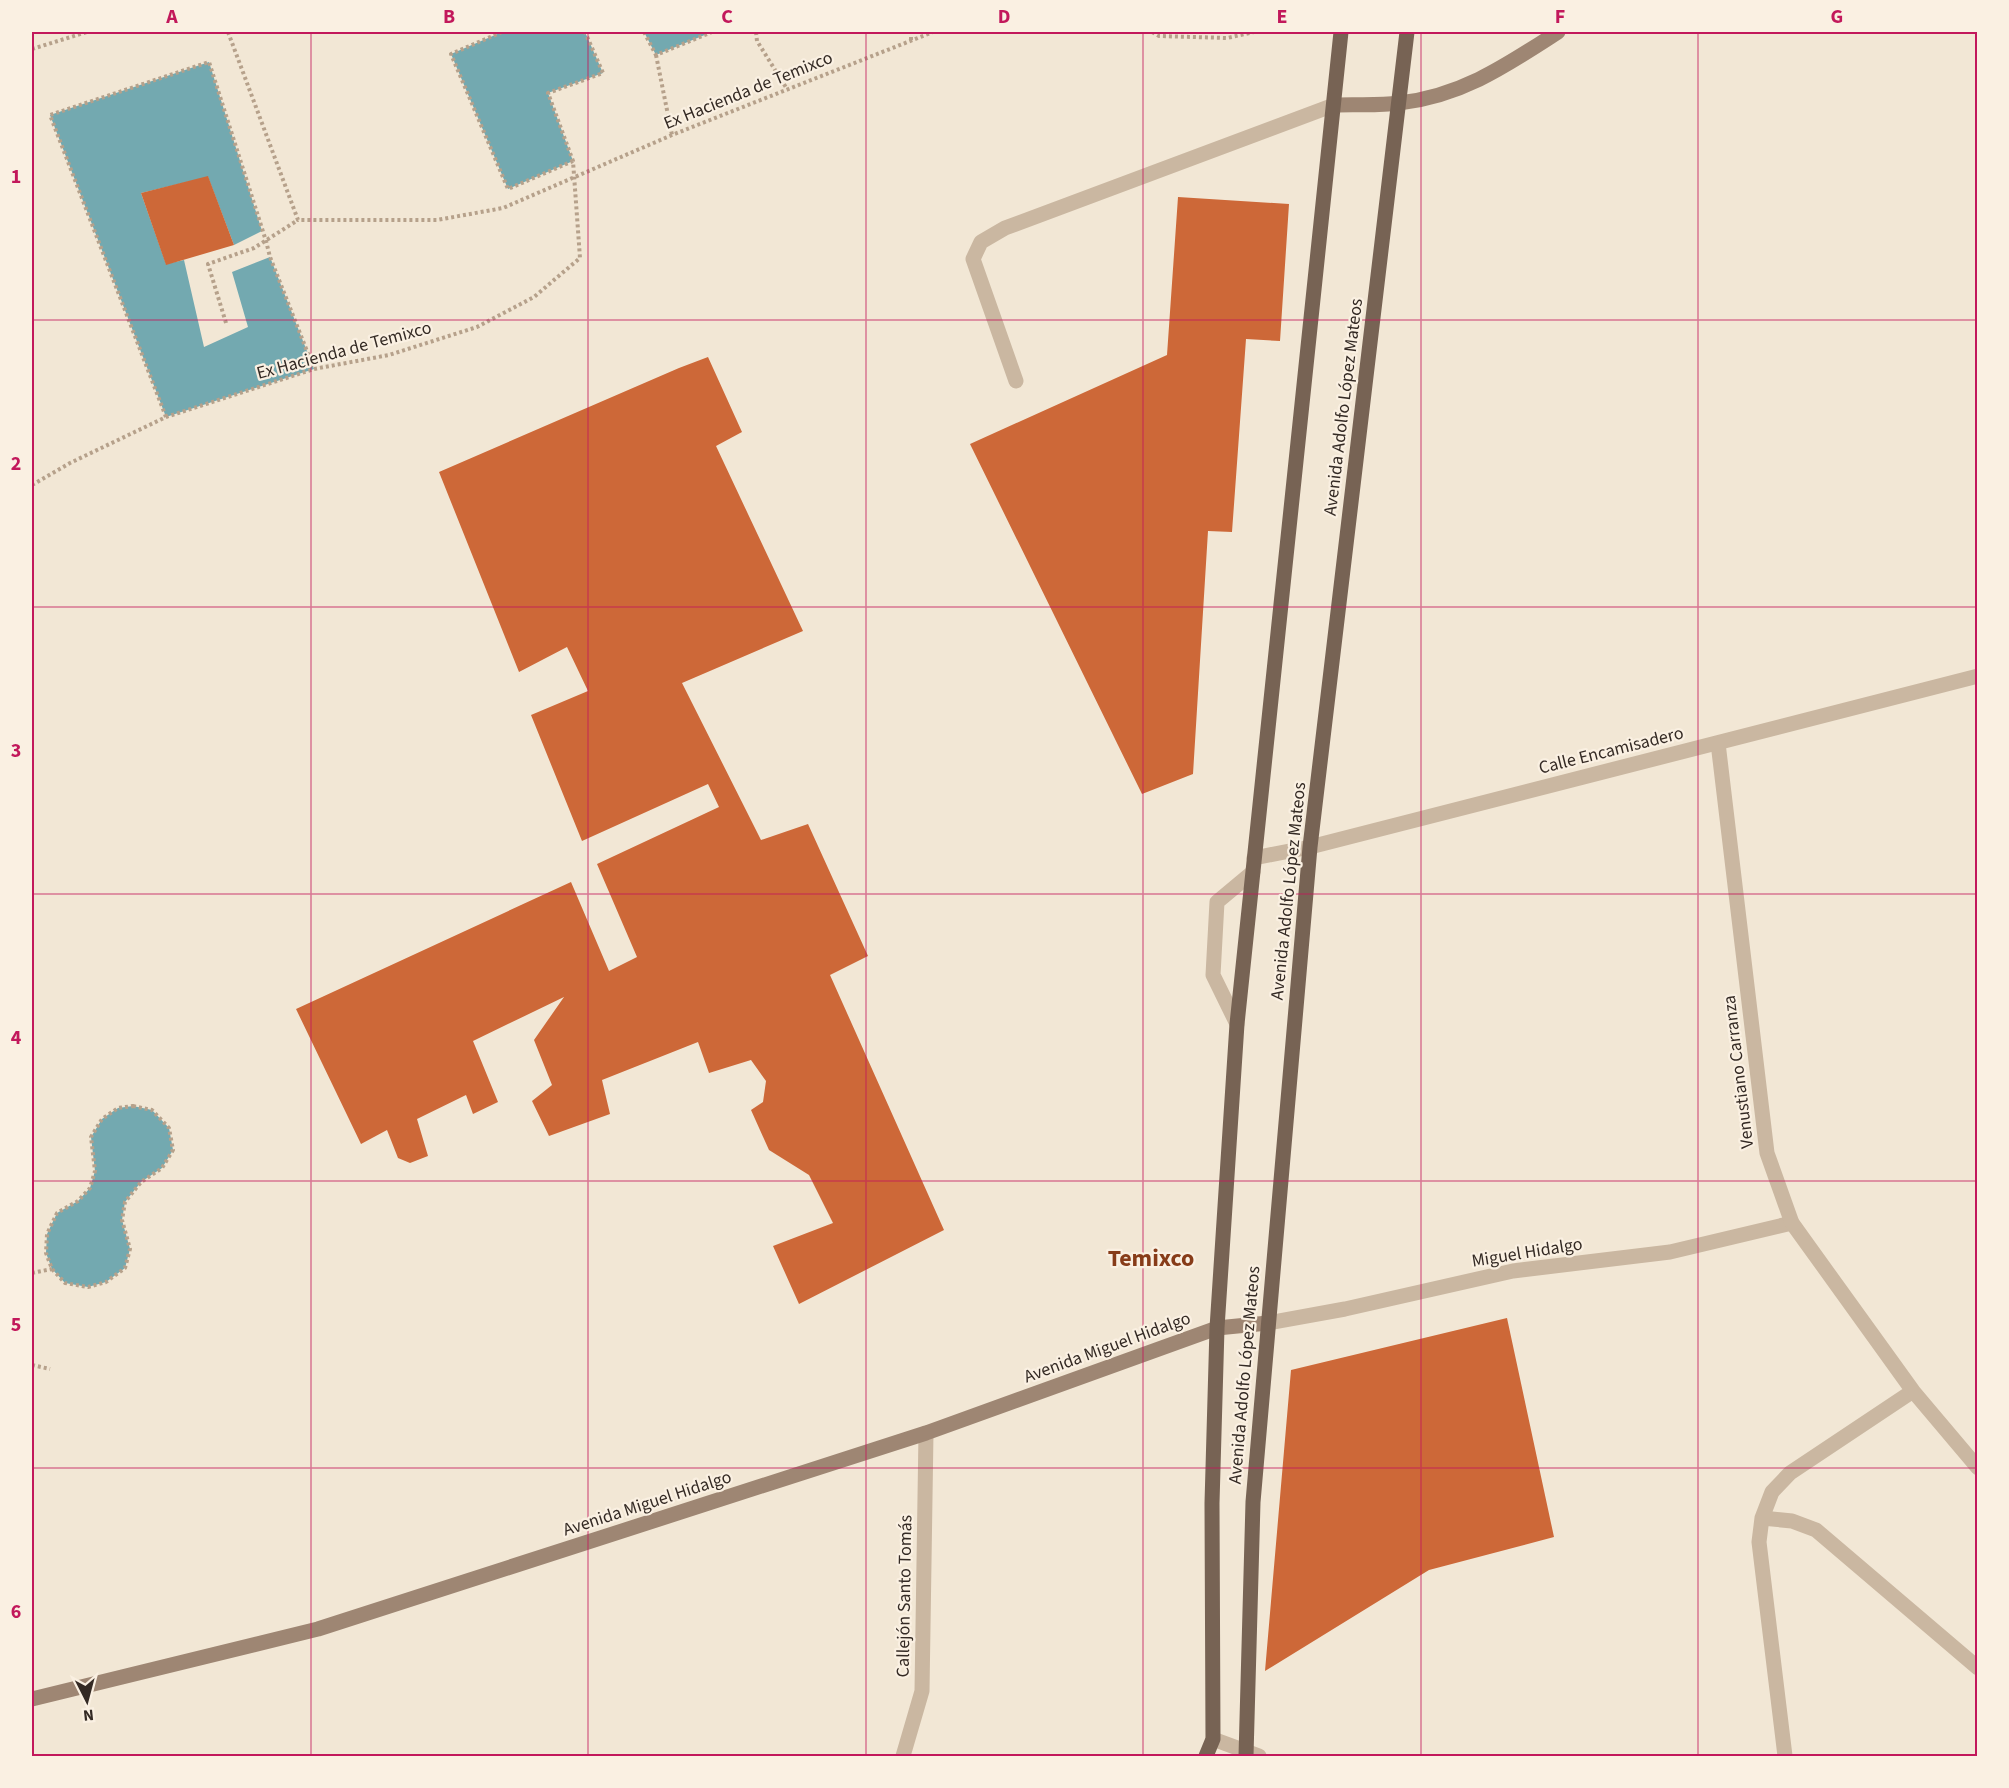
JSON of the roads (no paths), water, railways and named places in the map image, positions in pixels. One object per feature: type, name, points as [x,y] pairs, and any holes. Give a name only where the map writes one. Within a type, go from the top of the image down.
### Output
[{"type":"main road","name":"Avenida Adolfo López Mateos","points":[[1206,1756],[1213,1739],[1212,1503],[1217,1328],[1237,1024],[1341,32]]},
{"type":"main road","name":"Avenida Adolfo López Mateos","points":[[1251,1755],[1253,1502],[1310,847],[1407,32]]},
{"type":"street","points":[[1016,381],[973,258],[981,242],[1005,228],[1334,105],[1399,103],[1447,93],[1498,71],[1558,32]]},
{"type":"street","name":"Calle Encamisadero","points":[[1254,865],[1310,847],[1977,676]]},
{"type":"street","name":"Venustiano Carranza","points":[[1718,743],[1767,1152],[1792,1222],[1913,1391],[1977,1468]]},
{"type":"street","points":[[1237,1024],[1213,975],[1217,902],[1254,865]]},
{"type":"street","name":"Miguel Hidalgo","points":[[1268,1323],[1345,1309],[1513,1271],[1670,1252],[1792,1222]]},
{"type":"street","name":"Avenida Miguel Hidalgo","points":[[32,1699],[318,1629],[926,1433],[1217,1328],[1268,1323]]},
{"type":"street","points":[[1785,1756],[1759,1542],[1762,1518],[1772,1492],[1790,1473],[1913,1391]]},
{"type":"street","name":"Callejón Santo Tomás","points":[[903,1756],[922,1691],[926,1433]]},
{"type":"street","points":[[1762,1518],[1791,1521],[1816,1530],[1977,1668]]},
{"type":"street","points":[[1213,1739],[1251,1755]]},
{"type":"water","points":[[502,32],[585,32],[603,73],[548,93],[573,161],[508,189],[451,54]]},
{"type":"water","points":[[644,32],[712,32],[656,55]]},
{"type":"water","points":[[209,62],[262,231],[234,245],[208,177],[141,193],[166,264],[184,260],[204,347],[248,327],[232,272],[270,257],[314,369],[166,417],[50,115]]},
{"type":"water","points":[[133,1106],[152,1110],[169,1128],[173,1150],[162,1168],[141,1182],[125,1202],[122,1220],[130,1249],[125,1268],[106,1282],[88,1287],[65,1283],[52,1269],[46,1253],[47,1234],[57,1213],[78,1201],[90,1188],[95,1171],[91,1137],[102,1119],[118,1108]]},
{"type":"district","name":"Temixco","points":[[1151,1258]]}]
